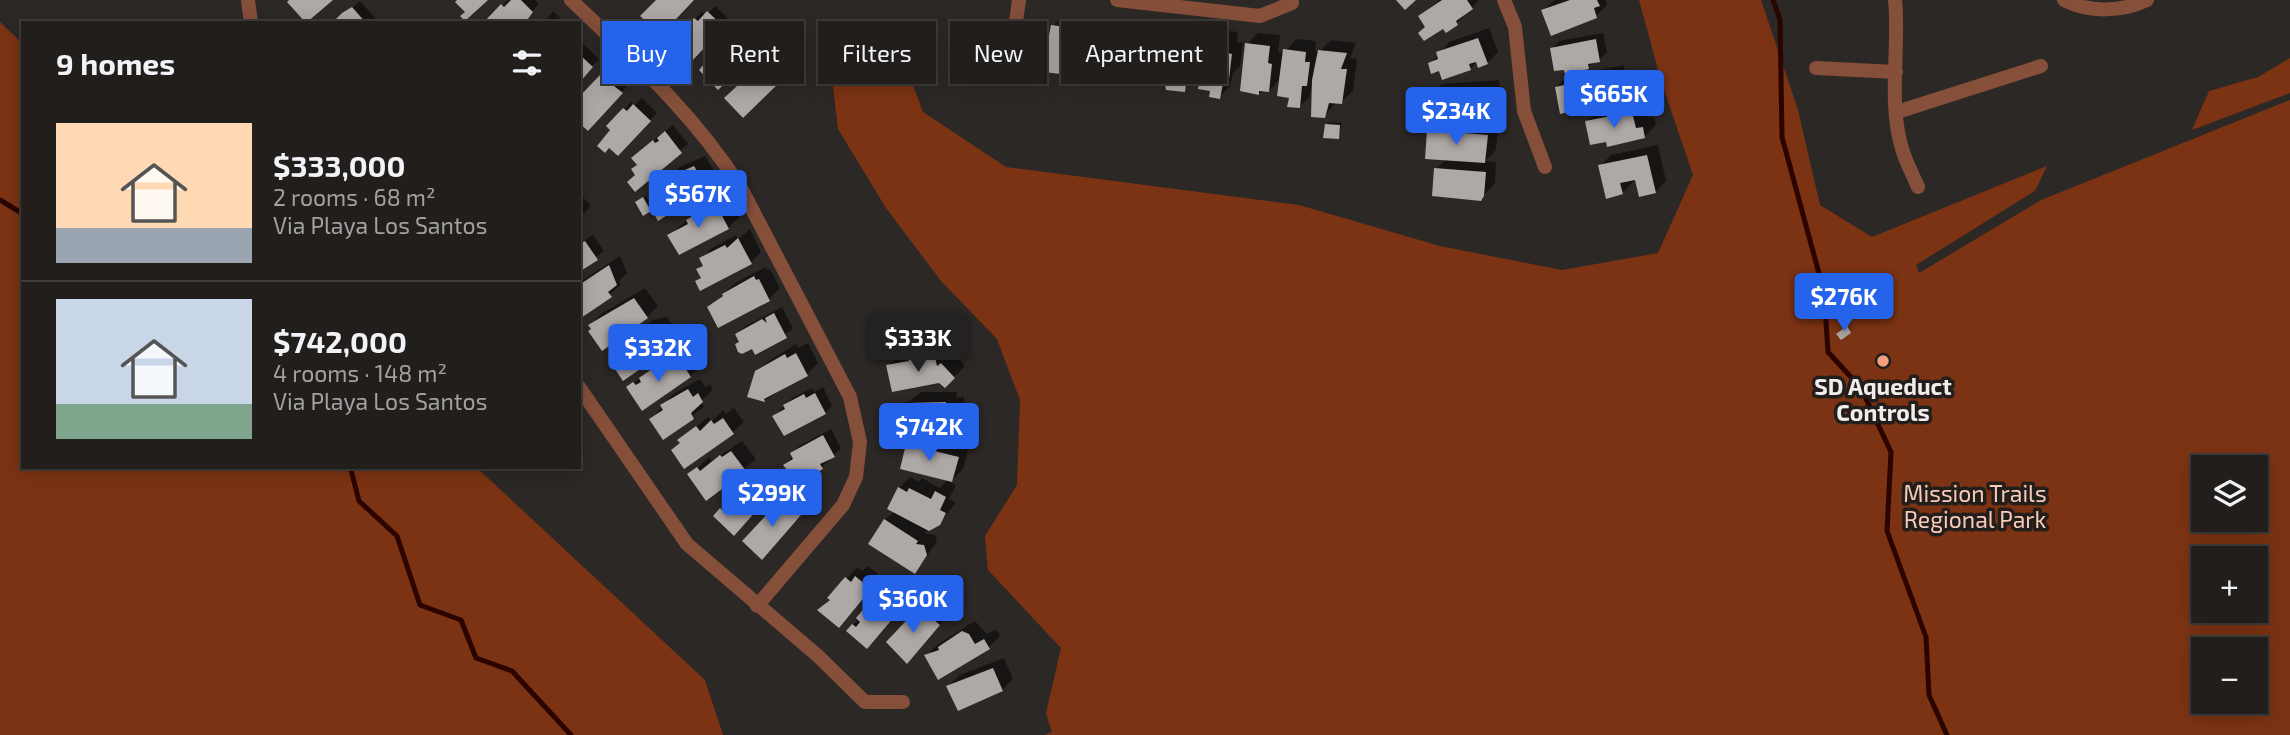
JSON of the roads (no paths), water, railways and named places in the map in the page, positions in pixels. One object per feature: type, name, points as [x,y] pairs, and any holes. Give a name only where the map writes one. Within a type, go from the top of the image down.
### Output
[{"type":"street","points":[[248,0],[251,21]]},
{"type":"street","points":[[571,0],[669,92],[723,159],[741,188],[850,397],[860,442],[856,477],[843,505],[757,606]]},
{"type":"street","points":[[1016,21],[1019,0]]},
{"type":"street","points":[[1117,0],[1260,16],[1292,4]]},
{"type":"street","points":[[1504,0],[1515,27],[1524,111],[1545,167]]},
{"type":"street","points":[[1895,0],[1898,35],[1897,112],[1903,152],[1918,187]]},
{"type":"street","points":[[2064,0],[2095,9],[2118,9],[2147,0]]},
{"type":"street","points":[[1897,112],[2041,66]]},
{"type":"street","points":[[1816,68],[1896,72]]},
{"type":"street","points":[[581,390],[687,544],[818,656],[865,702],[903,702]]},
{"type":"waterway","points":[[1773,0],[1780,20],[1782,137],[1824,292],[1828,352],[1861,388],[1891,452],[1887,531],[1926,637],[1929,695],[1947,735]]},
{"type":"waterway","points":[[0,200],[21,213]]},
{"type":"waterway","points":[[350,469],[359,501],[397,536],[420,605],[461,620],[476,658],[512,671],[571,735]]},
{"type":"place","name":"SD Aqueduct Controls","points":[[1883,361]]},
{"type":"park label","name":"Mission Trails Regional Park","points":[[1975,506]]}]
